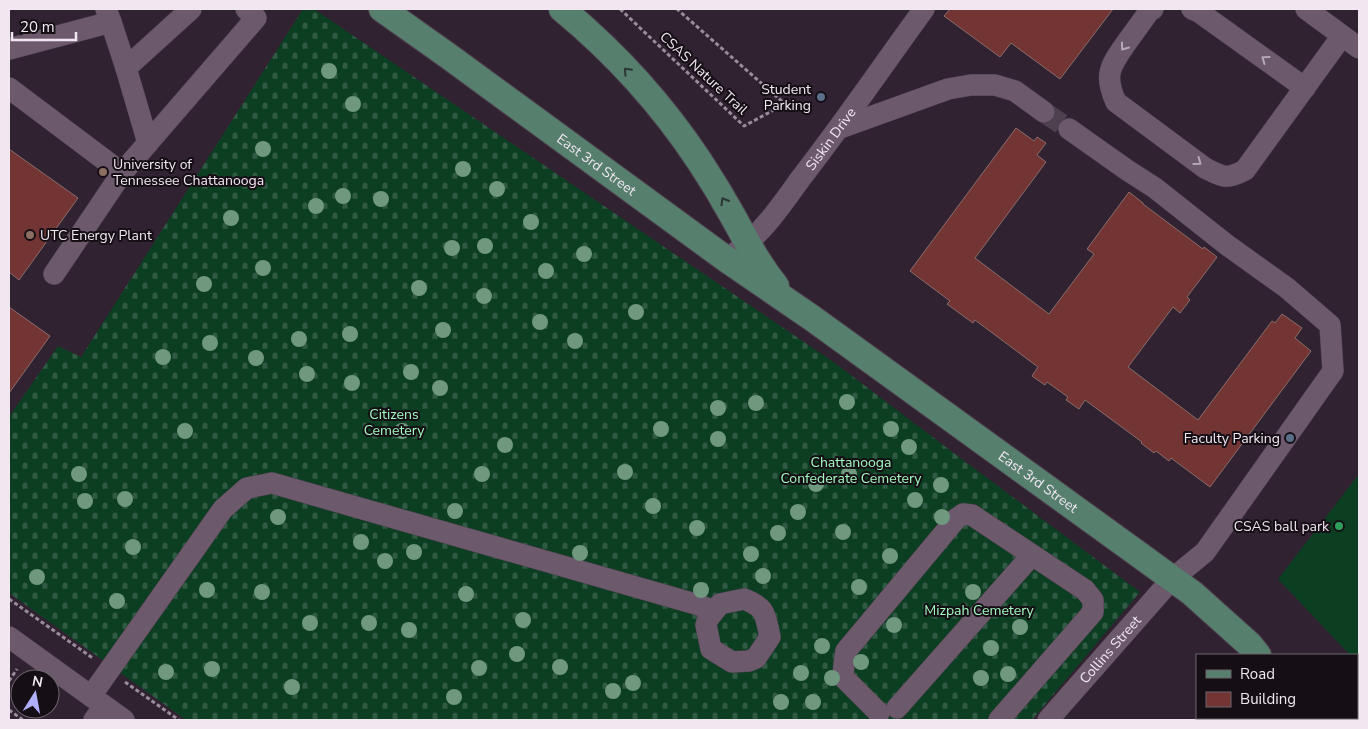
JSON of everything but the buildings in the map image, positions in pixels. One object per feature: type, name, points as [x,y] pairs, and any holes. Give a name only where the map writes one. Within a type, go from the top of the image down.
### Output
[{"type":"main road","name":"East 3rd Street","points":[[382,9],[726,259],[812,318]]},
{"type":"main road","name":"East 3rd Street","points":[[562,9],[612,54],[670,120],[724,201],[762,269],[793,304],[1192,593],[1250,645],[1257,654]]},
{"type":"street","points":[[126,68],[191,9]]},
{"type":"street","points":[[54,274],[122,173],[256,18],[246,9]]},
{"type":"street","name":"Siskin Drive","points":[[726,259],[748,244],[781,205],[840,128],[924,9]]},
{"type":"street","points":[[1153,9],[1150,10],[1112,63],[1109,75],[1110,90],[1116,102],[1205,168],[1221,176],[1234,176],[1245,170],[1305,88],[1351,42],[1306,9]]},
{"type":"street","points":[[1192,9],[1199,12],[1305,88]]},
{"type":"street","points":[[9,49],[109,15],[148,143]]},
{"type":"street","points":[[840,128],[948,89],[971,85],[995,85],[1015,91],[1044,112]]},
{"type":"street","points":[[9,88],[122,173]]},
{"type":"street","name":"Collins Street","points":[[1048,720],[1172,579],[1205,552],[1333,371],[1330,324],[1287,288],[1227,245],[1155,188],[1069,129]]},
{"type":"street","points":[[96,707],[223,509],[247,488],[272,483],[699,605],[714,611]]},
{"type":"street","points":[[999,720],[1093,612],[1093,600],[1084,590],[1032,555],[972,515],[963,514],[956,519],[846,651],[843,677],[889,716],[1032,555]]},
{"type":"street","points":[[9,637],[96,707],[124,720]]},
{"type":"path","name":"CSAS Nature Trail","points":[[620,9],[744,126],[785,104],[677,9]]},
{"type":"path","points":[[9,710],[23,720]]},
{"type":"green space","name":"Citizens Cemetery","points":[[303,9],[314,9],[835,363],[1140,592],[1032,720],[186,720],[9,593],[9,417],[58,346],[81,357]]},
{"type":"green space","name":"CSAS ball park","points":[[1359,474],[1359,665],[1358,654],[1349,654],[1278,579]]},
{"type":"tunnel","points":[[1044,112],[1069,129]]},
{"type":"place","name":"Student Parking","points":[[821,97]]},
{"type":"place","name":"University of Tennessee Chattanooga","points":[[103,172]]},
{"type":"place","name":"UTC Energy Plant","points":[[30,235]]},
{"type":"place","name":"Faculty Parking","points":[[1290,438]]},
{"type":"place","name":"CSAS ball park","points":[[1339,526]]},
{"type":"park label","name":"Chattanooga Confederate Cemetery","points":[[851,470]]},
{"type":"park label","name":"Mizpah Cemetery","points":[[979,610]]}]
